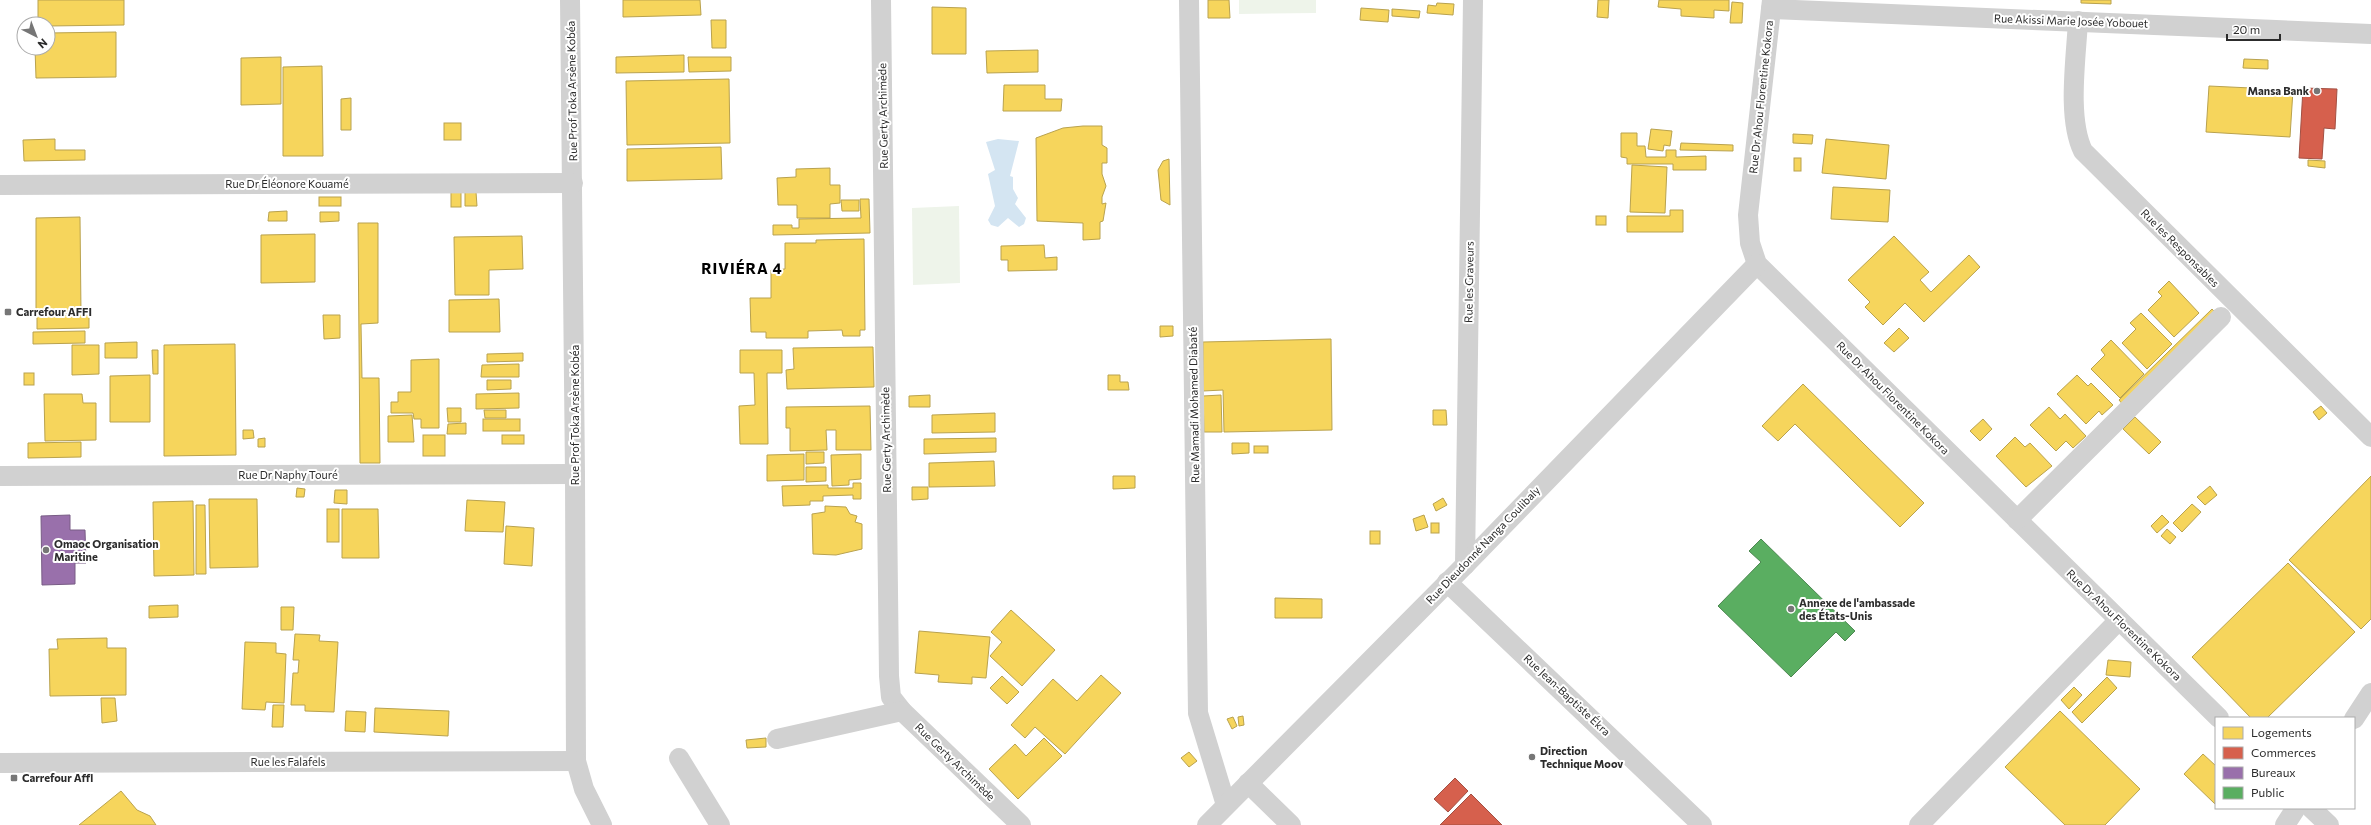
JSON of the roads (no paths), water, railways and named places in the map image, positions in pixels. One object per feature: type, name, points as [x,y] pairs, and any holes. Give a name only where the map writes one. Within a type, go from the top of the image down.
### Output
[{"type":"street","name":"Rue Prof Toka Arsène Kobéa","points":[[570,0],[573,183],[576,761],[584,788],[602,825]]},
{"type":"street","name":"Rue Gerty Archimède","points":[[881,0],[889,676],[891,697],[902,711],[1021,825]]},
{"type":"street","name":"Rue Mamadi Mohamed Diabaté","points":[[1189,0],[1198,713],[1226,805]]},
{"type":"street","name":"Rue les Graveurs","points":[[1465,564],[1473,0]]},
{"type":"street","name":"Rue Akissi Marie Josée Yobouet","points":[[1771,4],[1944,8],[2078,22],[2371,34]]},
{"type":"street","name":"Rue Dr Ahou Florentine Kokora","points":[[1771,4],[1748,215],[1750,243],[1757,264],[2218,717]]},
{"type":"street","name":"Rue les Responsables","points":[[2078,22],[2074,121],[2078,140],[2083,151],[2371,437]]},
{"type":"street","name":"Rue Dr Éléonore Kouamé","points":[[0,185],[573,183]]},
{"type":"street","name":"Rue Dieudonné Nanga Coulibaly","points":[[1207,825],[1465,564],[1757,264]]},
{"type":"street","points":[[2017,520],[2221,318]]},
{"type":"street","name":"Rue Dr Naphy Touré","points":[[0,476],[575,474]]},
{"type":"street","name":"Rue Jean-Baptiste Ékra","points":[[1447,582],[1702,825]]},
{"type":"street","points":[[1919,825],[2119,620]]},
{"type":"street","points":[[2355,717],[2371,693]]},
{"type":"street","points":[[777,739],[902,711]]},
{"type":"street","points":[[679,758],[720,825]]},
{"type":"street","name":"Rue les Falafels","points":[[0,763],[576,761]]},
{"type":"street","points":[[1248,783],[1291,825]]},
{"type":"street","points":[[2285,825],[2295,809]]},
{"type":"street","points":[[2312,809],[2329,825]]},
{"type":"water","points":[[998,139],[1019,141],[1010,176],[1013,177],[1013,189],[1018,198],[1015,204],[1026,218],[1024,224],[1019,227],[1008,218],[998,227],[991,225],[988,220],[995,206],[988,174],[995,170],[986,142]]},
{"type":"place","name":"Mansa Bank","points":[[2317,91]]},
{"type":"place","name":"Carrefour AFFI","points":[[8,312]]},
{"type":"place","name":"Omaoc Organisation Maritine","points":[[46,550]]},
{"type":"place","name":"Annexe de l'ambassade des États-Unis","points":[[1791,609]]},
{"type":"place","name":"Direction Technique Moov","points":[[1532,757]]},
{"type":"place","name":"Carrefour Affi","points":[[14,778]]},
{"type":"district","name":"RIVIÉRA 4","points":[[742,269]]}]
